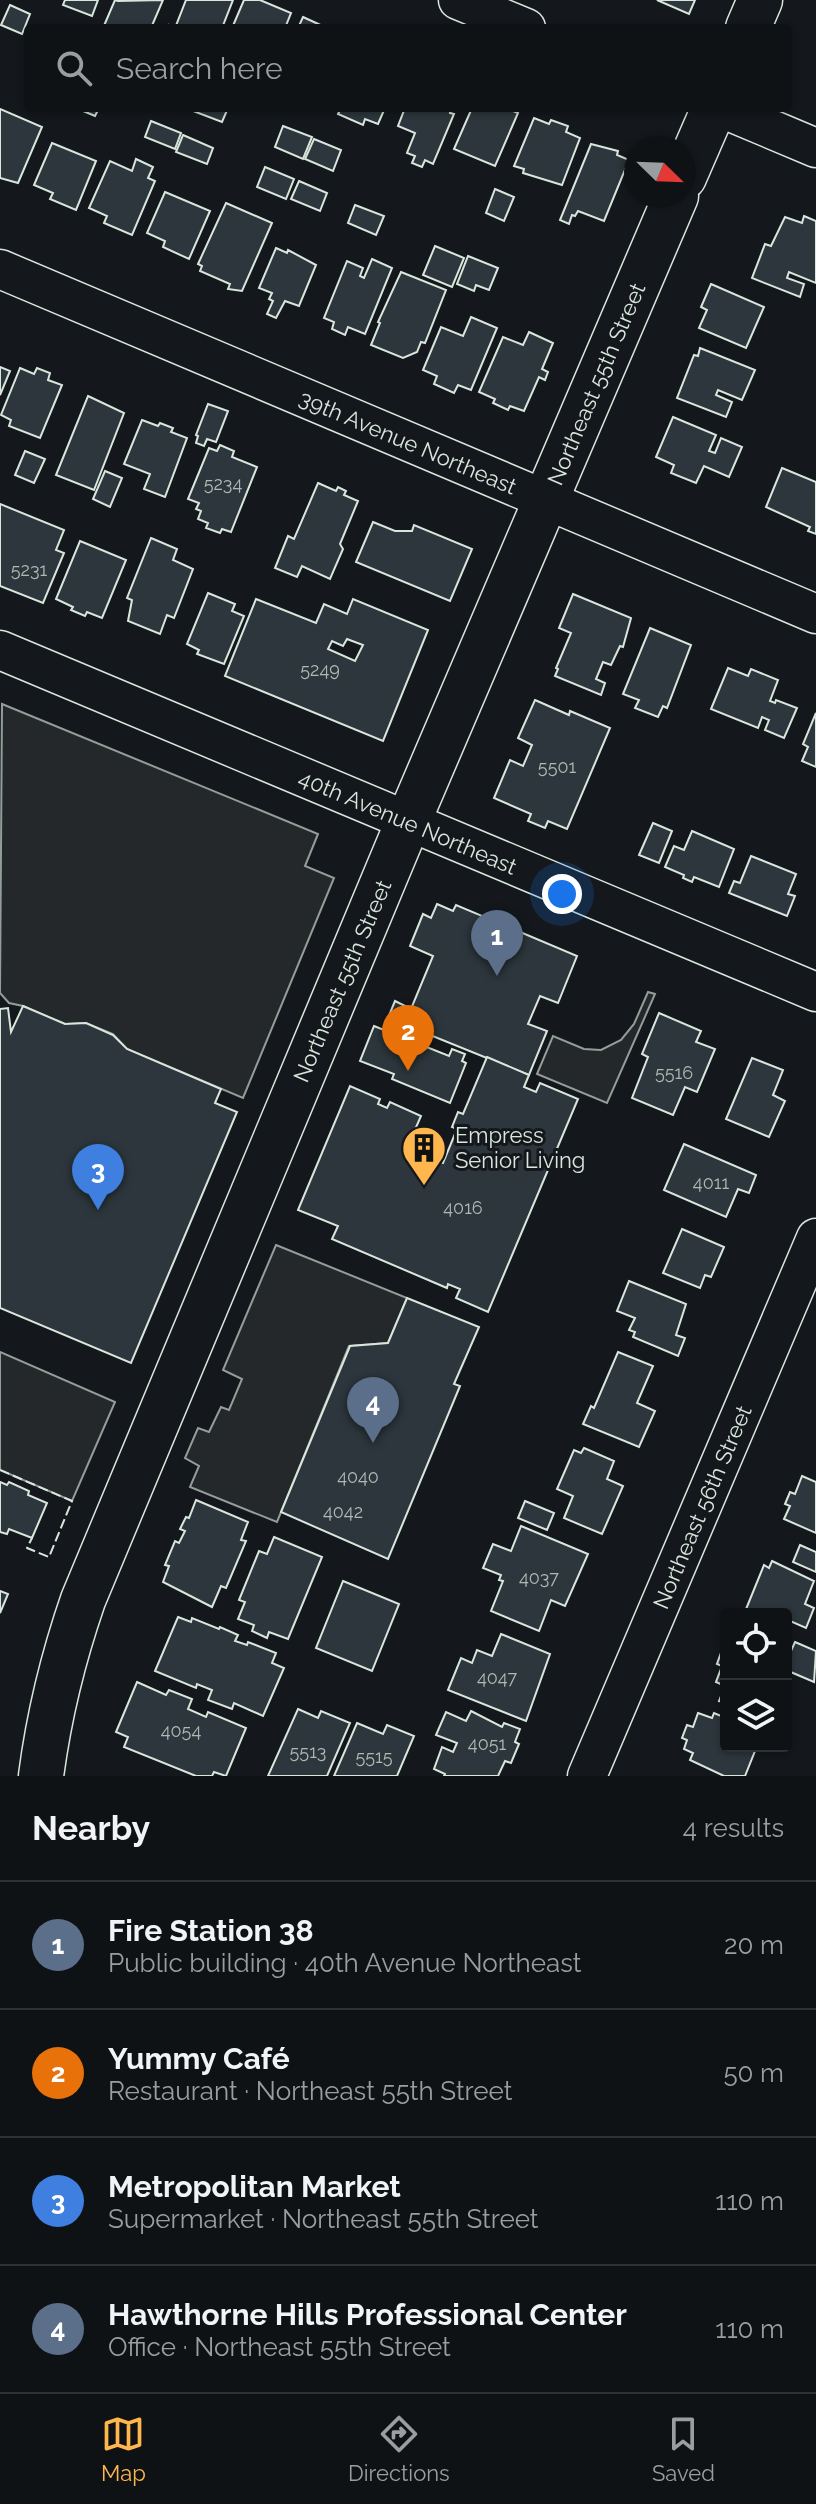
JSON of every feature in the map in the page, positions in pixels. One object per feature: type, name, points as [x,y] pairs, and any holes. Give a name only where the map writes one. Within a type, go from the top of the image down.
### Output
[{"type":"main road","points":[[750,24],[760,0]]},
{"type":"main road","points":[[696,149],[712,112]]},
{"type":"main road","name":"Northeast 55th Street","points":[[41,1776],[47,1727],[83,1600],[408,822],[671,208]]},
{"type":"street","points":[[458,0],[516,24]]},
{"type":"street","points":[[730,112],[816,148]]},
{"type":"street","name":"39th Avenue Northeast","points":[[0,269],[816,614]]},
{"type":"street","name":"40th Avenue Northeast","points":[[0,650],[816,992]]},
{"type":"street","name":"Northeast 56th Street","points":[[587,1776],[816,1238]]},
{"type":"shaded area","points":[[2,704],[318,834],[305,866],[334,878],[243,1098],[127,1049],[113,1034],[86,1023],[65,1024],[9,1003],[0,993]]},
{"type":"shaded area","points":[[648,992],[655,994],[607,1103],[537,1074],[553,1036],[584,1049],[601,1050],[621,1040],[634,1024]]},
{"type":"shaded area","points":[[276,1245],[407,1298],[388,1343],[349,1346],[277,1522],[190,1487],[199,1466],[185,1458],[198,1428],[209,1432],[221,1407],[229,1410],[242,1379],[223,1370]]},
{"type":"shaded area","points":[[0,1352],[115,1402],[72,1501],[0,1470]]},
{"type":"building","points":[[65,0],[98,0],[92,16],[63,5]]},
{"type":"building","points":[[115,0],[163,0],[153,24],[105,24]]},
{"type":"building","points":[[186,0],[233,0],[224,24],[177,24]]},
{"type":"building","points":[[244,0],[260,0],[291,13],[287,24],[234,24]]},
{"type":"building","points":[[657,0],[695,0],[689,14]]},
{"type":"building","points":[[10,5],[30,14],[22,34],[1,25]]},
{"type":"building","points":[[303,17],[318,24],[300,24]]},
{"type":"building","points":[[0,109],[42,127],[18,183],[0,178]]},
{"type":"building","points":[[196,112],[226,112],[222,122]]},
{"type":"building","points":[[383,112],[378,124],[365,119],[363,125],[338,114]]},
{"type":"building","points":[[403,112],[454,114],[433,164],[425,160],[422,167],[412,163],[415,156],[407,153],[415,133],[398,126]]},
{"type":"building","points":[[470,112],[518,113],[495,166],[454,149]]},
{"type":"building","points":[[534,118],[549,124],[551,120],[568,126],[566,132],[580,138],[562,185],[523,173],[524,169],[514,166]]},
{"type":"building","points":[[151,121],[181,133],[175,149],[145,137]]},
{"type":"building","points":[[283,126],[312,137],[303,159],[275,147]]},
{"type":"building","points":[[183,135],[213,148],[207,164],[176,152]]},
{"type":"building","points":[[314,139],[341,150],[333,171],[305,159]]},
{"type":"building","points":[[52,143],[96,161],[76,210],[50,199],[53,193],[34,185]]},
{"type":"building","points":[[591,144],[618,151],[617,155],[624,158],[624,172],[604,221],[578,211],[575,216],[572,215],[569,224],[560,220]]},
{"type":"building","points":[[136,159],[153,167],[148,178],[155,181],[132,235],[104,223],[107,216],[89,208],[110,161],[132,171]]},
{"type":"building","points":[[265,167],[294,179],[286,199],[257,187]]},
{"type":"building","points":[[299,181],[327,193],[320,211],[291,199]]},
{"type":"building","points":[[495,189],[514,197],[504,221],[486,213]]},
{"type":"building","points":[[165,192],[210,211],[189,259],[163,247],[165,241],[147,233]]},
{"type":"building","points":[[226,203],[272,223],[242,291],[228,289],[230,284],[200,271],[202,266],[198,264]]},
{"type":"building","points":[[355,205],[384,216],[376,235],[348,223]]},
{"type":"building","points":[[804,216],[816,221],[816,283],[789,272],[787,278],[804,284],[800,297],[752,278],[765,244],[771,246],[785,217],[802,223]]},
{"type":"building","points":[[435,246],[464,258],[452,287],[423,275]]},
{"type":"building","points":[[276,248],[287,253],[288,250],[316,265],[299,306],[285,301],[276,318],[267,314],[273,301],[269,299],[272,293],[259,288]]},
{"type":"building","points":[[468,256],[498,268],[489,290],[476,285],[474,291],[457,284]]},
{"type":"building","points":[[372,259],[392,268],[365,334],[348,327],[345,335],[332,329],[334,322],[324,318],[347,261],[363,268],[360,276],[364,278]]},
{"type":"building","points":[[401,272],[446,290],[425,343],[421,342],[417,352],[403,358],[371,345]]},
{"type":"building","points":[[711,284],[764,307],[746,348],[699,328],[707,310],[701,307]]},
{"type":"building","points":[[471,317],[497,328],[471,390],[458,385],[454,393],[434,384],[437,376],[423,370],[441,327],[463,336]]},
{"type":"building","points":[[529,332],[553,343],[542,369],[548,372],[545,380],[539,377],[524,411],[510,406],[508,410],[493,403],[495,399],[479,392],[503,337],[523,345]]},
{"type":"building","points":[[700,348],[755,370],[742,400],[718,390],[716,395],[732,402],[726,417],[677,398],[694,355],[698,356]]},
{"type":"building","points":[[0,367],[10,371],[0,395]]},
{"type":"building","points":[[20,368],[34,374],[37,368],[50,373],[48,380],[62,385],[40,438],[9,426],[11,420],[1,415]]},
{"type":"building","points":[[88,396],[124,413],[94,490],[56,475]]},
{"type":"building","points":[[208,404],[228,411],[216,442],[207,439],[204,446],[196,443],[196,435]]},
{"type":"building","points":[[673,417],[716,435],[709,451],[715,453],[721,438],[742,447],[729,477],[704,466],[696,483],[671,473],[674,465],[656,457]]},
{"type":"building","points":[[142,420],[173,428],[171,432],[187,438],[165,497],[144,489],[150,474],[124,464]]},
{"type":"building","points":[[220,445],[234,451],[232,457],[257,467],[231,532],[222,529],[220,533],[206,528],[208,523],[198,519],[201,511],[196,509],[199,503],[188,499],[209,448],[217,451]]},
{"type":"building","points":[[25,451],[45,459],[34,483],[15,475]]},
{"type":"building","points":[[782,468],[816,482],[816,534],[808,531],[810,527],[766,507]]},
{"type":"building","points":[[105,471],[122,478],[110,507],[93,499]]},
{"type":"building","points":[[318,483],[336,491],[338,487],[346,491],[344,495],[358,501],[340,544],[343,549],[330,579],[302,566],[297,577],[275,568],[288,536],[294,539]]},
{"type":"building","points":[[0,504],[64,530],[56,550],[64,553],[43,603],[0,586]]},
{"type":"building","points":[[373,522],[395,531],[412,531],[414,525],[472,549],[450,601],[356,562]]},
{"type":"building","points":[[151,538],[177,549],[173,560],[193,569],[174,618],[167,615],[160,634],[128,621],[132,600],[127,598]]},
{"type":"building","points":[[80,541],[126,560],[102,618],[87,612],[85,616],[56,599]]},
{"type":"building","points":[[208,593],[235,604],[232,611],[244,616],[224,664],[197,654],[199,650],[187,644]]},
{"type":"building","points":[[573,594],[631,618],[623,647],[620,646],[611,665],[603,662],[596,679],[605,683],[601,695],[555,676],[571,633],[559,628]]},
{"type":"building","points":[[256,599],[316,623],[324,604],[347,614],[353,599],[428,630],[383,741],[225,676]],"holes":[[[347,639],[363,645],[355,661],[328,649],[332,641],[343,646]]]},
{"type":"building","points":[[650,628],[691,645],[667,708],[663,706],[658,717],[635,708],[639,700],[623,694]]},
{"type":"building","points":[[728,668],[748,676],[751,669],[778,680],[770,701],[775,703],[776,700],[797,708],[784,738],[765,730],[769,720],[762,717],[758,728],[711,709]]},
{"type":"building","points":[[535,700],[610,728],[567,829],[548,821],[545,828],[528,821],[531,814],[494,798],[510,760],[523,766],[532,745],[518,738]]},
{"type":"building","points":[[816,713],[816,767],[802,761],[808,747],[803,744]]},
{"type":"building","points":[[653,823],[672,831],[659,863],[639,855]]},
{"type":"building","points":[[692,831],[734,849],[719,887],[694,877],[692,882],[665,867],[674,846],[684,850]]},
{"type":"building","points":[[751,856],[796,874],[788,894],[795,896],[787,916],[729,893],[734,881],[740,883]]},
{"type":"building","points":[[437,904],[453,911],[456,905],[577,956],[558,1003],[540,996],[528,1024],[547,1031],[529,1075],[388,1018],[395,1001],[411,1009],[433,956],[410,946],[423,914],[431,918]]},
{"type":"building","points":[[23,1006],[65,1024],[86,1023],[113,1035],[127,1049],[221,1089],[215,1103],[237,1112],[131,1363],[0,1308],[0,1009],[8,1008],[11,1032]]},
{"type":"building","points":[[659,1013],[701,1031],[696,1042],[715,1049],[697,1092],[685,1087],[673,1115],[632,1098],[648,1057],[642,1054]]},
{"type":"building","points":[[374,1026],[449,1056],[452,1049],[465,1054],[462,1061],[466,1063],[450,1103],[392,1079],[394,1074],[360,1061]]},
{"type":"building","name":"Empress Senior Living","points":[[487,1057],[529,1075],[524,1087],[536,1092],[540,1083],[578,1099],[488,1312],[456,1298],[460,1289],[448,1284],[447,1288],[332,1239],[338,1226],[298,1210],[350,1086],[380,1099],[378,1104],[387,1108],[390,1102],[421,1116],[407,1148],[443,1163],[457,1129],[452,1127],[458,1112],[463,1114]]},
{"type":"building","points":[[752,1058],[783,1070],[773,1095],[785,1101],[769,1137],[726,1119]]},
{"type":"building","points":[[684,1144],[756,1175],[749,1193],[738,1189],[726,1217],[664,1190]]},
{"type":"building","points":[[682,1229],[724,1247],[711,1277],[705,1275],[700,1288],[663,1273]]},
{"type":"building","points":[[629,1281],[686,1304],[676,1335],[685,1338],[678,1356],[633,1337],[635,1332],[629,1330],[635,1318],[617,1311]]},
{"type":"building","points":[[407,1298],[479,1327],[454,1384],[460,1386],[388,1559],[281,1512],[350,1346],[388,1343]]},
{"type":"building","points":[[618,1352],[653,1366],[637,1403],[655,1411],[639,1447],[583,1424],[591,1406],[594,1408]]},
{"type":"building","points":[[584,1448],[614,1461],[607,1479],[623,1486],[602,1534],[564,1518],[573,1496],[557,1489],[574,1450],[581,1453]]},
{"type":"building","points":[[802,1476],[816,1482],[816,1533],[784,1519],[790,1506],[785,1504],[790,1492],[795,1494]]},
{"type":"building","points":[[0,1482],[7,1485],[9,1482],[47,1503],[32,1538],[9,1529],[7,1534],[0,1532]]},
{"type":"building","points":[[196,1500],[248,1522],[241,1540],[246,1541],[226,1588],[221,1586],[212,1607],[163,1582],[169,1566],[165,1565],[175,1541],[179,1543],[185,1531],[180,1529],[186,1517],[189,1518]]},
{"type":"building","points":[[525,1501],[554,1513],[547,1530],[518,1518]]},
{"type":"building","points":[[521,1526],[588,1554],[565,1606],[551,1600],[539,1631],[491,1611],[503,1581],[499,1580],[501,1575],[483,1568],[493,1544],[511,1551]]},
{"type":"building","points":[[274,1537],[322,1557],[288,1639],[269,1632],[267,1638],[252,1631],[254,1625],[238,1619],[245,1602],[239,1600],[259,1551],[267,1554]]},
{"type":"building","points":[[800,1545],[816,1552],[816,1572],[793,1562]]},
{"type":"building","points":[[772,1561],[814,1581],[805,1604],[814,1608],[806,1628],[792,1622],[792,1608],[746,1608],[764,1565],[769,1568]]},
{"type":"building","points":[[343,1581],[399,1604],[372,1671],[316,1648]]},
{"type":"building","points":[[0,1591],[8,1594],[0,1613]]},
{"type":"building","points":[[178,1617],[220,1627],[238,1635],[235,1641],[247,1645],[248,1642],[276,1653],[272,1663],[284,1668],[263,1716],[234,1703],[232,1709],[208,1700],[212,1690],[197,1684],[196,1688],[155,1671]]},
{"type":"building","points":[[501,1634],[550,1654],[526,1721],[448,1690],[461,1658],[472,1663],[477,1650],[492,1656]]},
{"type":"building","points":[[795,1642],[816,1651],[814,1682],[792,1673]]},
{"type":"building","points":[[137,1682],[166,1695],[169,1690],[192,1699],[188,1709],[206,1717],[208,1712],[246,1728],[226,1776],[214,1772],[212,1776],[196,1776],[124,1747],[128,1737],[116,1732]]},
{"type":"building","points":[[298,1709],[318,1718],[321,1711],[350,1723],[327,1776],[268,1776]]},
{"type":"building","points":[[471,1711],[502,1727],[504,1723],[520,1729],[515,1742],[519,1744],[511,1763],[505,1761],[498,1776],[444,1776],[434,1769],[442,1747],[453,1752],[457,1743],[436,1735],[446,1712],[466,1721]]},
{"type":"building","points":[[698,1713],[712,1718],[714,1713],[720,1716],[720,1752],[755,1752],[745,1776],[724,1776],[690,1760],[693,1753],[684,1749],[687,1740],[682,1738],[687,1725],[693,1727]]},
{"type":"building","points":[[357,1723],[383,1734],[387,1725],[414,1736],[397,1776],[334,1776]]},
{"type":"fence","points":[[0,1470],[72,1501],[49,1557],[27,1548],[32,1538]]},
{"type":"place","name":"Fire Station 38","points":[[497,976]]},
{"type":"place","name":"Yummy Café","points":[[408,1071]]},
{"type":"place","name":"Empress Senior Living","points":[[424,1187]]},
{"type":"place","name":"Metropolitan Market","points":[[98,1210]]},
{"type":"place","name":"Hawthorne Hills Professional Center","points":[[373,1443]]}]
